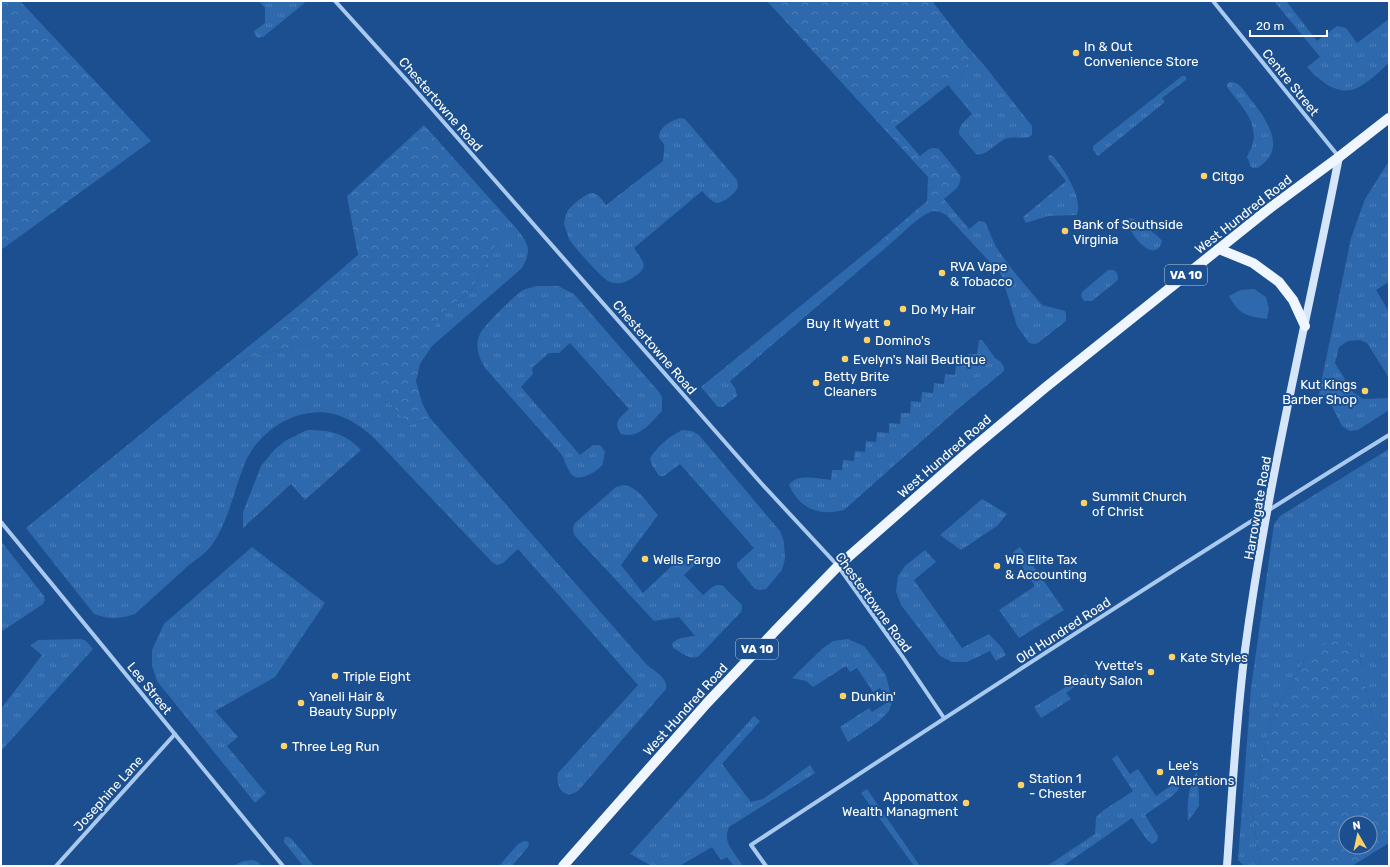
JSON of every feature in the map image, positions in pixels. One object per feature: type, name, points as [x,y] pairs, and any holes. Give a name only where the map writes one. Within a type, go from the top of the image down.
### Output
[{"type":"main road","name":"West Hundred Road","points":[[563,866],[688,724],[838,566],[997,427],[1270,208],[1389,118]]},
{"type":"main road","name":"Harrowgate Road","points":[[1227,866],[1234,759],[1245,653],[1268,510],[1339,157]]},
{"type":"main road","points":[[1219,249],[1253,263],[1279,282],[1293,300],[1305,326]]},
{"type":"street","name":"Chestertowne Road","points":[[335,1],[411,85],[761,484],[838,566],[944,718]]},
{"type":"street","name":"Centre Street","points":[[1213,1],[1339,157]]},
{"type":"street","name":"Old Hundred Road","points":[[766,866],[751,845],[944,718],[1268,510],[1389,435]]},
{"type":"street","name":"Lee Street","points":[[1,522],[283,866]]},
{"type":"street","name":"Josephine Lane","points":[[56,866],[175,734]]},
{"type":"green space","points":[[1,1],[20,1],[151,141],[1,250]]},
{"type":"green space","points":[[259,1],[307,1],[263,37],[258,38],[254,31],[265,23],[265,8]]},
{"type":"green space","points":[[767,1],[932,1],[967,46],[970,57],[962,74],[895,127],[920,156],[931,149],[939,149],[960,175],[961,179],[958,186],[944,199],[948,204],[946,215],[936,211],[929,213],[917,220],[890,244],[879,242],[927,201],[928,177]]},
{"type":"green space","points":[[1274,1],[1286,1],[1317,41],[1337,26],[1346,28],[1357,43],[1389,19],[1389,63],[1371,79],[1352,90],[1337,89],[1330,86],[1318,78],[1307,67],[1320,57]]},
{"type":"green space","points":[[967,46],[984,65],[1032,126],[1032,135],[1027,138],[1005,139],[987,152],[976,154],[959,134],[961,125],[972,114],[948,85],[962,74],[970,55]]},
{"type":"green space","points":[[1182,76],[1185,76],[1187,79],[1162,98],[1165,102],[1098,156],[1093,150],[1093,146]]},
{"type":"green space","points":[[1234,82],[1242,88],[1262,115],[1271,132],[1273,148],[1270,156],[1264,163],[1256,168],[1251,167],[1247,157],[1252,147],[1254,138],[1251,121],[1227,87],[1227,84]]},
{"type":"green space","points":[[680,118],[685,119],[737,180],[737,189],[720,203],[711,200],[702,191],[634,248],[644,266],[639,273],[625,282],[615,283],[608,281],[594,268],[569,239],[564,224],[567,212],[578,200],[590,193],[593,193],[601,198],[606,205],[663,161],[664,147],[659,137],[661,130],[667,124]]},
{"type":"green space","points":[[424,125],[500,210],[500,237],[471,291],[442,313],[432,332],[432,346],[420,364],[416,381],[422,403],[430,418],[409,425],[348,355],[305,344],[251,357],[207,380],[302,303],[358,255],[347,196]]},
{"type":"green space","points":[[1049,155],[1053,156],[1062,168],[1075,192],[1078,208],[1077,215],[1048,216],[1026,223],[1023,217],[1066,181],[1048,158]]},
{"type":"green space","points":[[1389,161],[1389,282],[1376,290],[1389,312],[1389,334],[1387,336],[1389,339],[1389,378],[1367,343],[1360,340],[1348,341],[1339,347],[1335,363],[1346,381],[1341,384],[1363,399],[1388,398],[1389,410],[1358,430],[1350,431],[1342,426],[1327,396],[1322,399],[1318,398],[1351,238],[1365,199]]},
{"type":"green space","points":[[948,204],[969,229],[979,221],[985,222],[996,247],[1015,273],[1042,305],[1065,311],[1066,321],[1038,343],[1029,343],[1017,326],[1001,274],[946,215]]},
{"type":"green space","points":[[500,210],[517,229],[527,245],[528,250],[526,260],[522,268],[432,346],[431,332],[442,313],[471,291],[500,237]]},
{"type":"green space","points":[[1131,218],[1153,232],[1162,241],[1158,248],[1153,250],[1148,249],[1136,239],[1131,232],[1129,225],[1128,219]]},
{"type":"green space","points":[[879,242],[890,244],[730,381],[735,388],[737,396],[723,407],[718,407],[701,387]]},
{"type":"green space","points":[[1108,270],[1113,270],[1116,272],[1118,275],[1118,280],[1092,301],[1084,301],[1081,296],[1082,292]]},
{"type":"green space","points":[[538,286],[558,286],[574,294],[662,397],[662,411],[649,425],[634,434],[621,434],[618,430],[617,422],[629,409],[570,343],[559,353],[549,353],[532,368],[533,374],[521,387],[580,455],[593,445],[600,445],[605,452],[603,463],[600,467],[590,474],[578,478],[570,473],[562,455],[486,369],[481,361],[477,348],[480,334],[487,324],[519,293],[525,289]]},
{"type":"green space","points":[[1254,289],[1266,297],[1269,309],[1267,319],[1244,314],[1236,307],[1229,296],[1240,290]]},
{"type":"green space","points":[[979,340],[982,340],[995,358],[1001,362],[1004,367],[1004,371],[959,408],[844,510],[835,512],[819,511],[812,509],[799,500],[789,485],[793,481],[802,478],[831,480],[832,470],[842,470],[843,460],[854,461],[855,451],[865,452],[866,441],[876,442],[877,432],[889,433],[889,423],[900,424],[901,413],[910,413],[911,401],[921,402],[922,392],[933,393],[934,383],[944,384],[945,374],[955,375],[956,363],[966,364],[968,354],[977,354]]},
{"type":"green space","points":[[305,344],[349,355],[409,425],[430,418],[647,665],[663,678],[666,689],[579,790],[574,793],[565,794],[558,783],[558,773],[638,685],[518,549],[503,563],[497,565],[492,562],[368,432],[346,419],[334,414],[320,412],[307,413],[281,423],[260,440],[251,451],[245,463],[223,525],[212,545],[205,553],[189,565],[135,614],[114,618],[94,614],[26,528],[207,380],[251,357]]},
{"type":"green space","points":[[307,430],[330,432],[343,436],[361,450],[305,500],[291,484],[243,528],[243,512],[261,466],[275,449],[285,441]]},
{"type":"green space","points":[[683,430],[692,431],[699,435],[780,531],[784,542],[785,559],[782,570],[766,589],[755,589],[737,567],[737,563],[754,548],[680,464],[664,476],[659,476],[652,465],[650,459],[656,450],[669,438]]},
{"type":"green space","points":[[1389,449],[1389,742],[1372,717],[1358,649],[1309,651],[1271,721],[1252,807],[1260,866],[1244,866],[1238,860],[1251,688],[1274,524],[1280,516]]},
{"type":"green space","points":[[623,485],[628,486],[638,492],[658,515],[621,565],[643,593],[677,561],[691,554],[698,562],[684,575],[703,595],[714,586],[720,585],[723,586],[742,605],[741,612],[699,656],[689,657],[673,648],[672,644],[676,640],[695,636],[679,617],[654,621],[575,536],[573,526],[575,523],[616,487]]},
{"type":"green space","points":[[982,499],[1007,514],[997,526],[961,550],[940,535]]},
{"type":"green space","points":[[1,541],[44,596],[45,600],[43,604],[1,632]]},
{"type":"green space","points":[[252,547],[325,603],[275,677],[215,711],[238,737],[227,746],[266,793],[255,803],[157,681],[152,666],[152,650],[164,624]]},
{"type":"green space","points":[[1020,547],[1064,610],[1019,638],[999,610],[1035,586],[1013,552]]},
{"type":"green space","points":[[925,550],[936,562],[914,580],[962,648],[989,634],[1002,648],[1006,655],[996,661],[990,651],[967,662],[952,662],[940,656],[901,605],[896,591],[898,576],[905,566]]},
{"type":"green space","points":[[81,639],[86,641],[93,649],[1,751],[1,709],[42,655],[31,645],[38,640]]},
{"type":"green space","points":[[848,639],[864,646],[886,675],[892,701],[889,711],[879,721],[848,742],[840,727],[869,708],[872,712],[888,702],[880,688],[873,692],[857,668],[850,672],[846,666],[813,687],[806,681],[792,678],[823,648],[833,641]]},
{"type":"green space","points":[[1335,640],[1358,649],[1372,717],[1389,742],[1389,843],[1378,850],[1378,815],[1338,815],[1338,855],[1370,855],[1352,866],[1260,866],[1252,807],[1271,721],[1309,651]]},
{"type":"green space","points":[[1086,674],[1088,677],[1066,693],[1071,699],[1041,718],[1034,707]]},
{"type":"green space","points":[[754,716],[760,721],[722,764],[751,802],[763,799],[810,765],[815,773],[729,827],[727,833],[728,843],[743,866],[734,866],[727,857],[721,860],[712,847],[679,866],[652,866],[630,854]]},
{"type":"green space","points":[[1117,755],[1130,774],[1138,769],[1156,796],[1182,778],[1178,790],[1171,797],[1145,815],[1158,836],[1157,841],[1152,844],[1147,840],[1132,818],[1063,866],[1047,866],[1095,834],[1096,817],[1133,791],[1112,759]]},
{"type":"green space","points":[[1197,771],[1199,806],[1188,821],[1189,795]]},
{"type":"green space","points":[[867,789],[920,866],[914,866],[861,793]]},
{"type":"green space","points":[[726,834],[727,843],[743,866],[734,866],[727,857],[721,860],[712,847],[679,866],[670,866]]},
{"type":"green space","points":[[285,837],[291,838],[314,866],[303,866],[284,842]]},
{"type":"green space","points":[[524,841],[529,843],[528,847],[512,866],[499,866],[518,844]]},
{"type":"green space","points":[[253,860],[262,866],[233,866],[243,861]]},
{"type":"place","name":"In & Out Convenience Store","points":[[1076,53]]},
{"type":"place","name":"Citgo","points":[[1204,176]]},
{"type":"place","name":"Bank of Southside Virginia","points":[[1065,231]]},
{"type":"place","name":"RVA Vape & Tobacco","points":[[942,273]]},
{"type":"place","name":"Do My Hair","points":[[903,309]]},
{"type":"place","name":"Buy It Wyatt","points":[[887,323]]},
{"type":"place","name":"Domino's","points":[[867,340]]},
{"type":"place","name":"Evelyn's Nail Beutique","points":[[845,359]]},
{"type":"place","name":"Betty Brite Cleaners","points":[[816,383]]},
{"type":"place","name":"Kut Kings Barber Shop","points":[[1365,391]]},
{"type":"place","name":"Summit Church of Christ","points":[[1084,503]]},
{"type":"place","name":"Wells Fargo","points":[[645,559]]},
{"type":"place","name":"WB Elite Tax & Accounting","points":[[997,566]]},
{"type":"place","name":"Kate Styles","points":[[1172,657]]},
{"type":"place","name":"Yvette's Beauty Salon","points":[[1151,672]]},
{"type":"place","name":"Triple Eight","points":[[335,676]]},
{"type":"place","name":"Dunkin'","points":[[843,696]]},
{"type":"place","name":"Yaneli Hair & Beauty Supply","points":[[301,703]]},
{"type":"place","name":"Three Leg Run","points":[[284,746]]},
{"type":"place","name":"Lee's Alterations","points":[[1160,772]]},
{"type":"place","name":"Station 1 - Chester","points":[[1021,785]]},
{"type":"place","name":"Appomattox Wealth Managment","points":[[966,803]]}]
